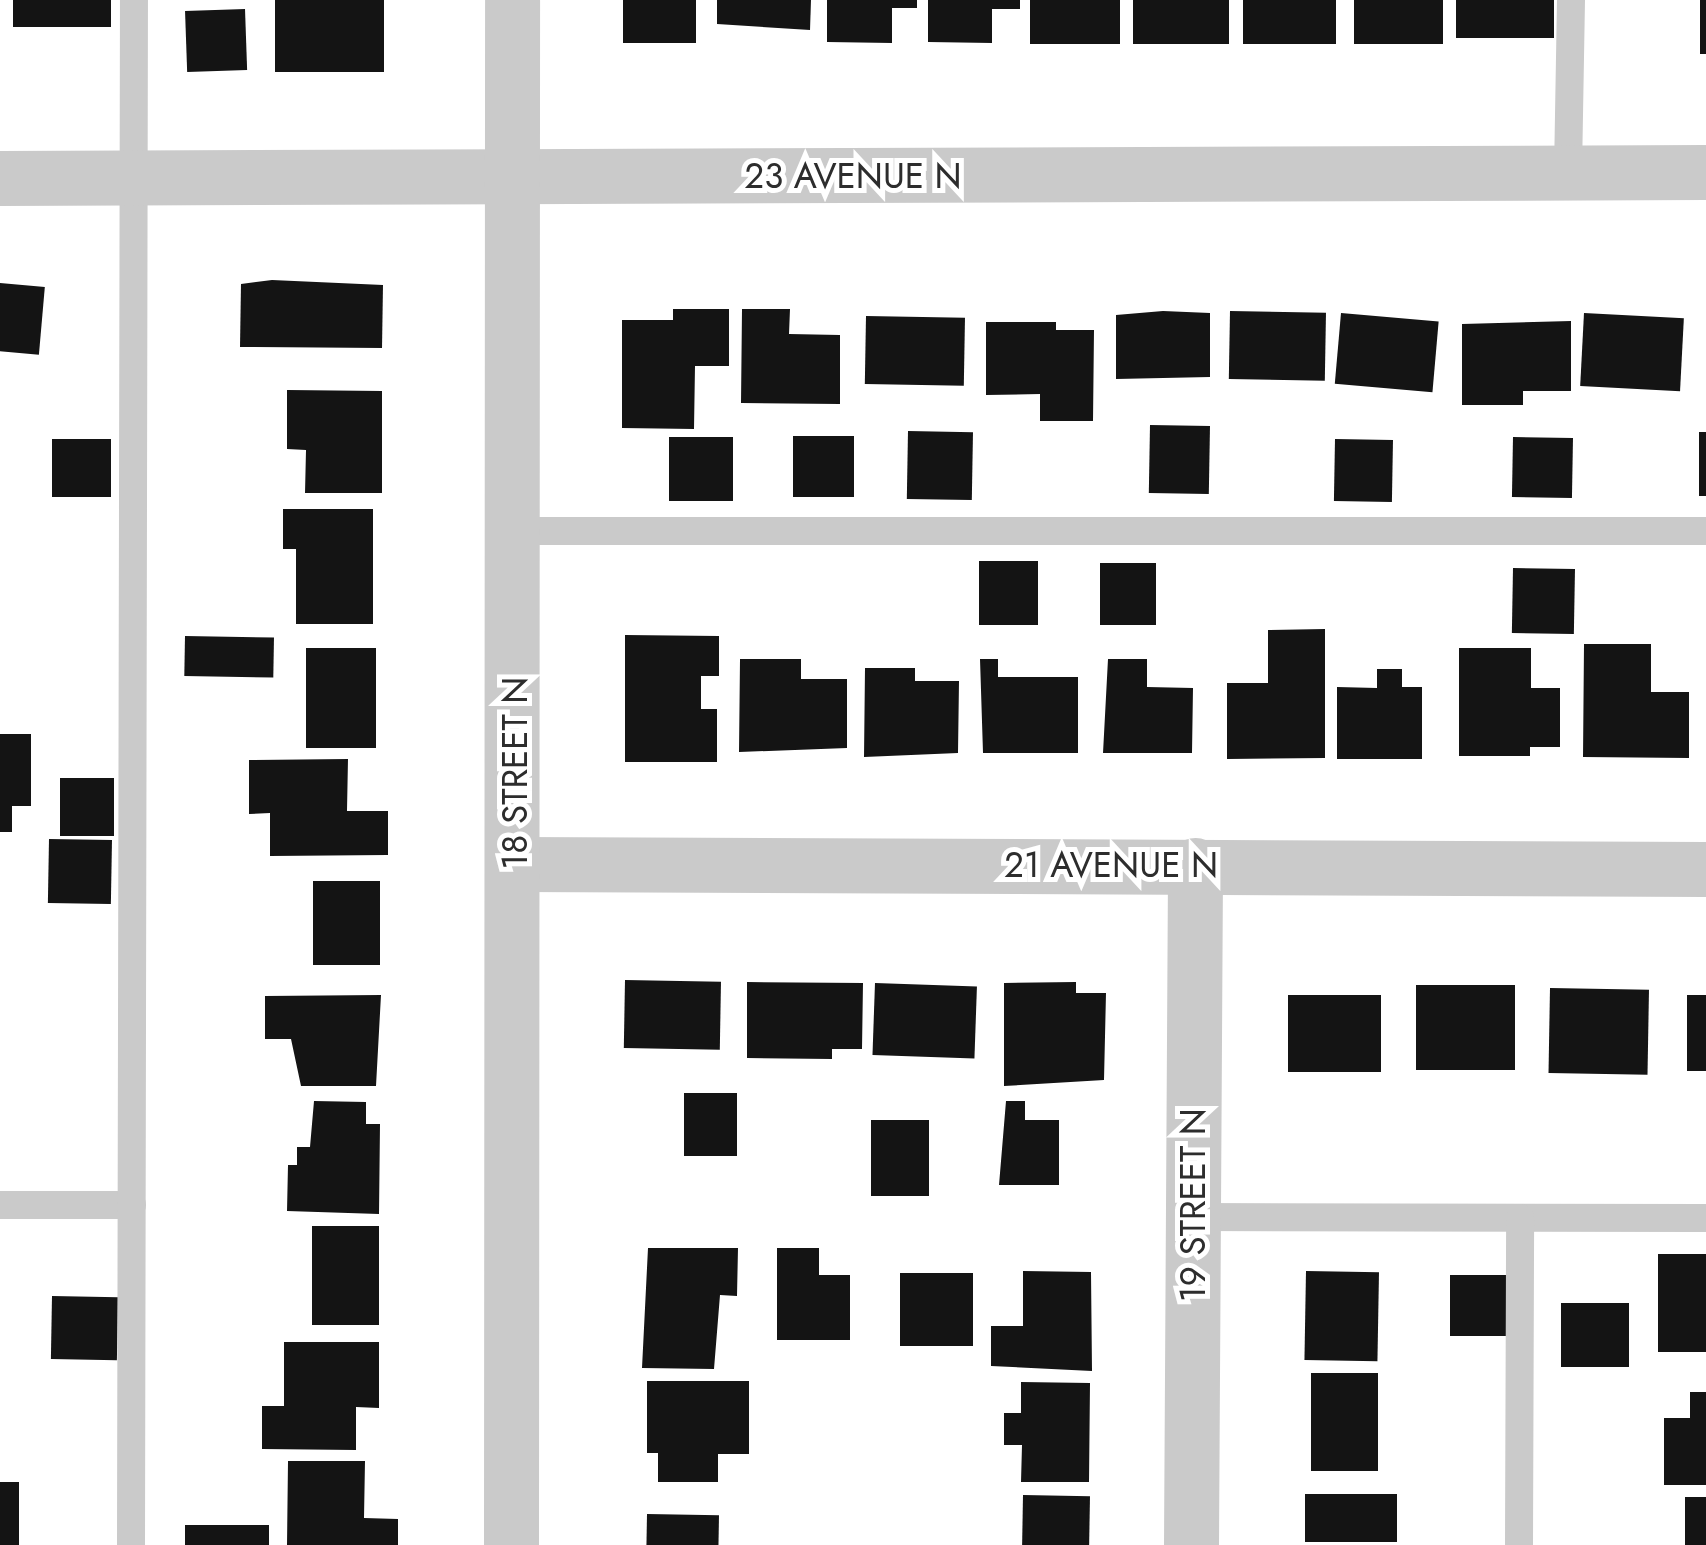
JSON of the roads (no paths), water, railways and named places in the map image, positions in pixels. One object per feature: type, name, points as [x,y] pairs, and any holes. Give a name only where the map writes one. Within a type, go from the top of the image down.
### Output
[{"type":"street","name":"18 STREET N","points":[[511,1545],[516,864],[512,0]]},
{"type":"street","name":"23 AVENUE N","points":[[0,178],[1706,172]]},
{"type":"street","name":"21 AVENUE N","points":[[516,864],[1706,869]]},
{"type":"street","name":"19 STREET N","points":[[1191,1545],[1194,865]]},
{"type":"lane","points":[[131,1545],[134,0]]},
{"type":"lane","points":[[1568,172],[1570,0]]},
{"type":"lane","points":[[514,531],[1706,531]]},
{"type":"lane","points":[[0,1205],[132,1206]]},
{"type":"lane","points":[[1192,1217],[1706,1218]]},
{"type":"lane","points":[[1519,1545],[1520,1218]]}]
